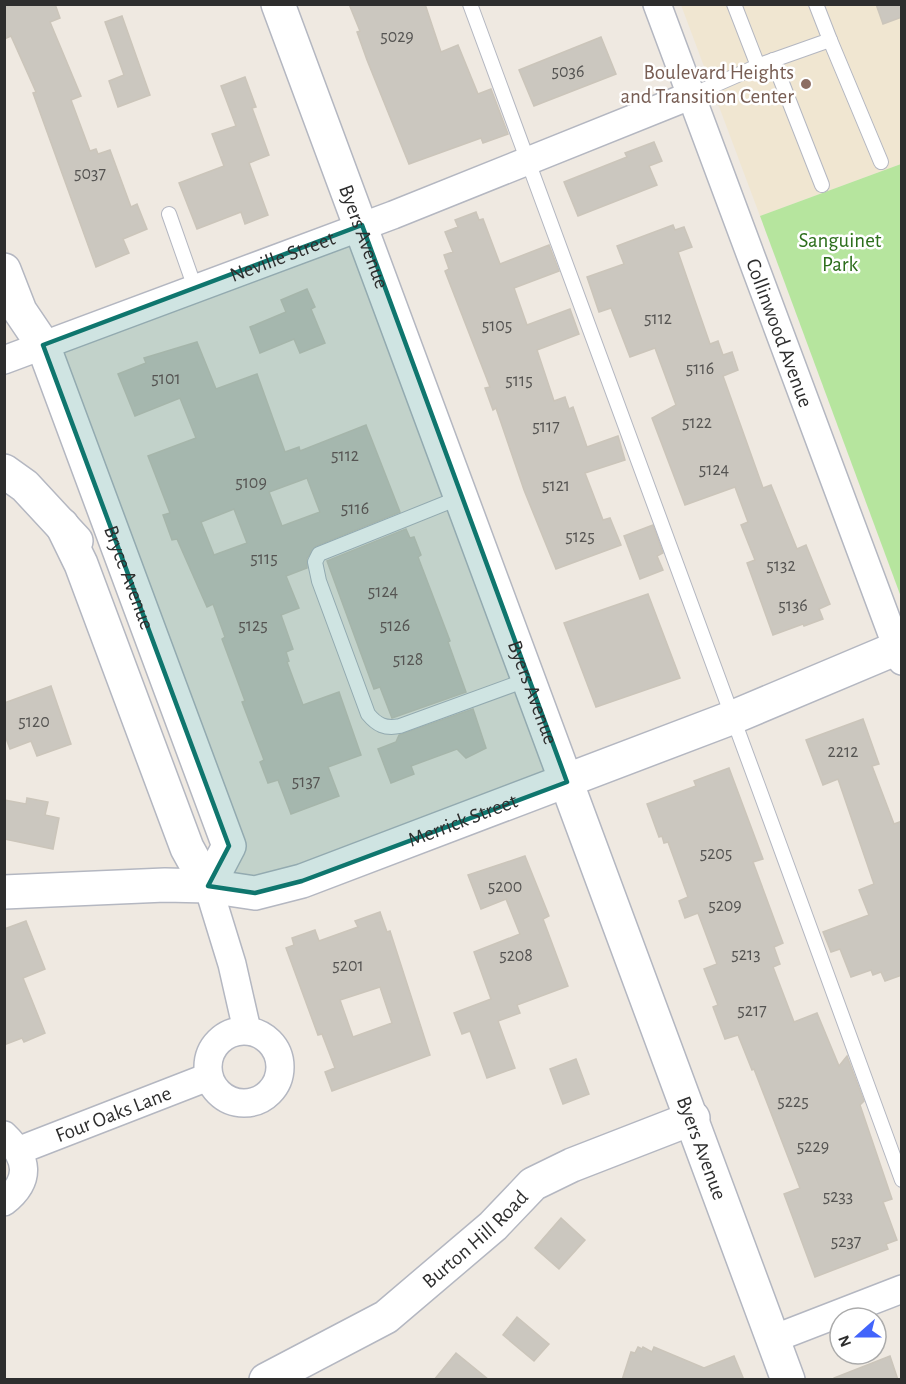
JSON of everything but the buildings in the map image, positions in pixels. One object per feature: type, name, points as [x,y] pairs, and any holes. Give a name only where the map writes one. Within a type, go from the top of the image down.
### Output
[{"type":"street","name":"Byers Avenue","points":[[278,4],[693,1118],[788,1380]]},
{"type":"street","name":"Collinwood Avenue","points":[[657,4],[900,652]]},
{"type":"street","name":"Neville Street","points":[[4,360],[529,161],[692,95]]},
{"type":"street","name":"Bryce Avenue","points":[[4,270],[20,311],[43,345],[229,846],[208,886]]},
{"type":"street","points":[[4,471],[25,486],[142,613]]},
{"type":"street","name":"Bryce Avenue","points":[[62,525],[81,564],[187,848],[208,886],[232,964],[247,1030]]},
{"type":"street","name":"Merrick Street","points":[[4,892],[165,885],[208,886],[255,893],[302,881],[567,782],[900,652]]},
{"type":"street","points":[[247,1030],[270,1042],[281,1066],[272,1091],[249,1104],[224,1099],[208,1077],[209,1054],[224,1036],[247,1030]]},
{"type":"street","name":"Four Oaks Lane","points":[[12,1142],[208,1077]]},
{"type":"street","name":"Burton Hill Road","points":[[266,1380],[386,1317],[493,1226],[533,1184],[572,1165],[693,1118]]},
{"type":"street","points":[[4,1202],[18,1191],[25,1171],[12,1142]]},
{"type":"street","points":[[773,1339],[902,1289]]},
{"type":"lane","points":[[470,4],[631,433],[731,718],[902,1180]]},
{"type":"lane","points":[[734,4],[758,66]]},
{"type":"lane","points":[[816,4],[881,162]]},
{"type":"lane","points":[[692,95],[773,60],[830,40]]},
{"type":"lane","points":[[773,60],[822,185]]},
{"type":"lane","points":[[169,214],[195,288]]},
{"type":"lane","points":[[460,497],[319,554],[315,562],[319,581],[368,714],[376,724],[388,729],[529,679]]},
{"type":"highlighted area","points":[[362,225],[567,782],[302,881],[255,893],[208,886],[229,846],[43,345]]},
{"type":"shaded area","name":"Boulevard Heights and Transition Center","points":[[681,5],[901,5],[901,164],[760,216]]},
{"type":"green space","name":"Sanguinet Park","points":[[902,164],[901,597],[760,216]]},
{"type":"place","name":"Boulevard Heights and Transition Center","points":[[806,84]]}]
